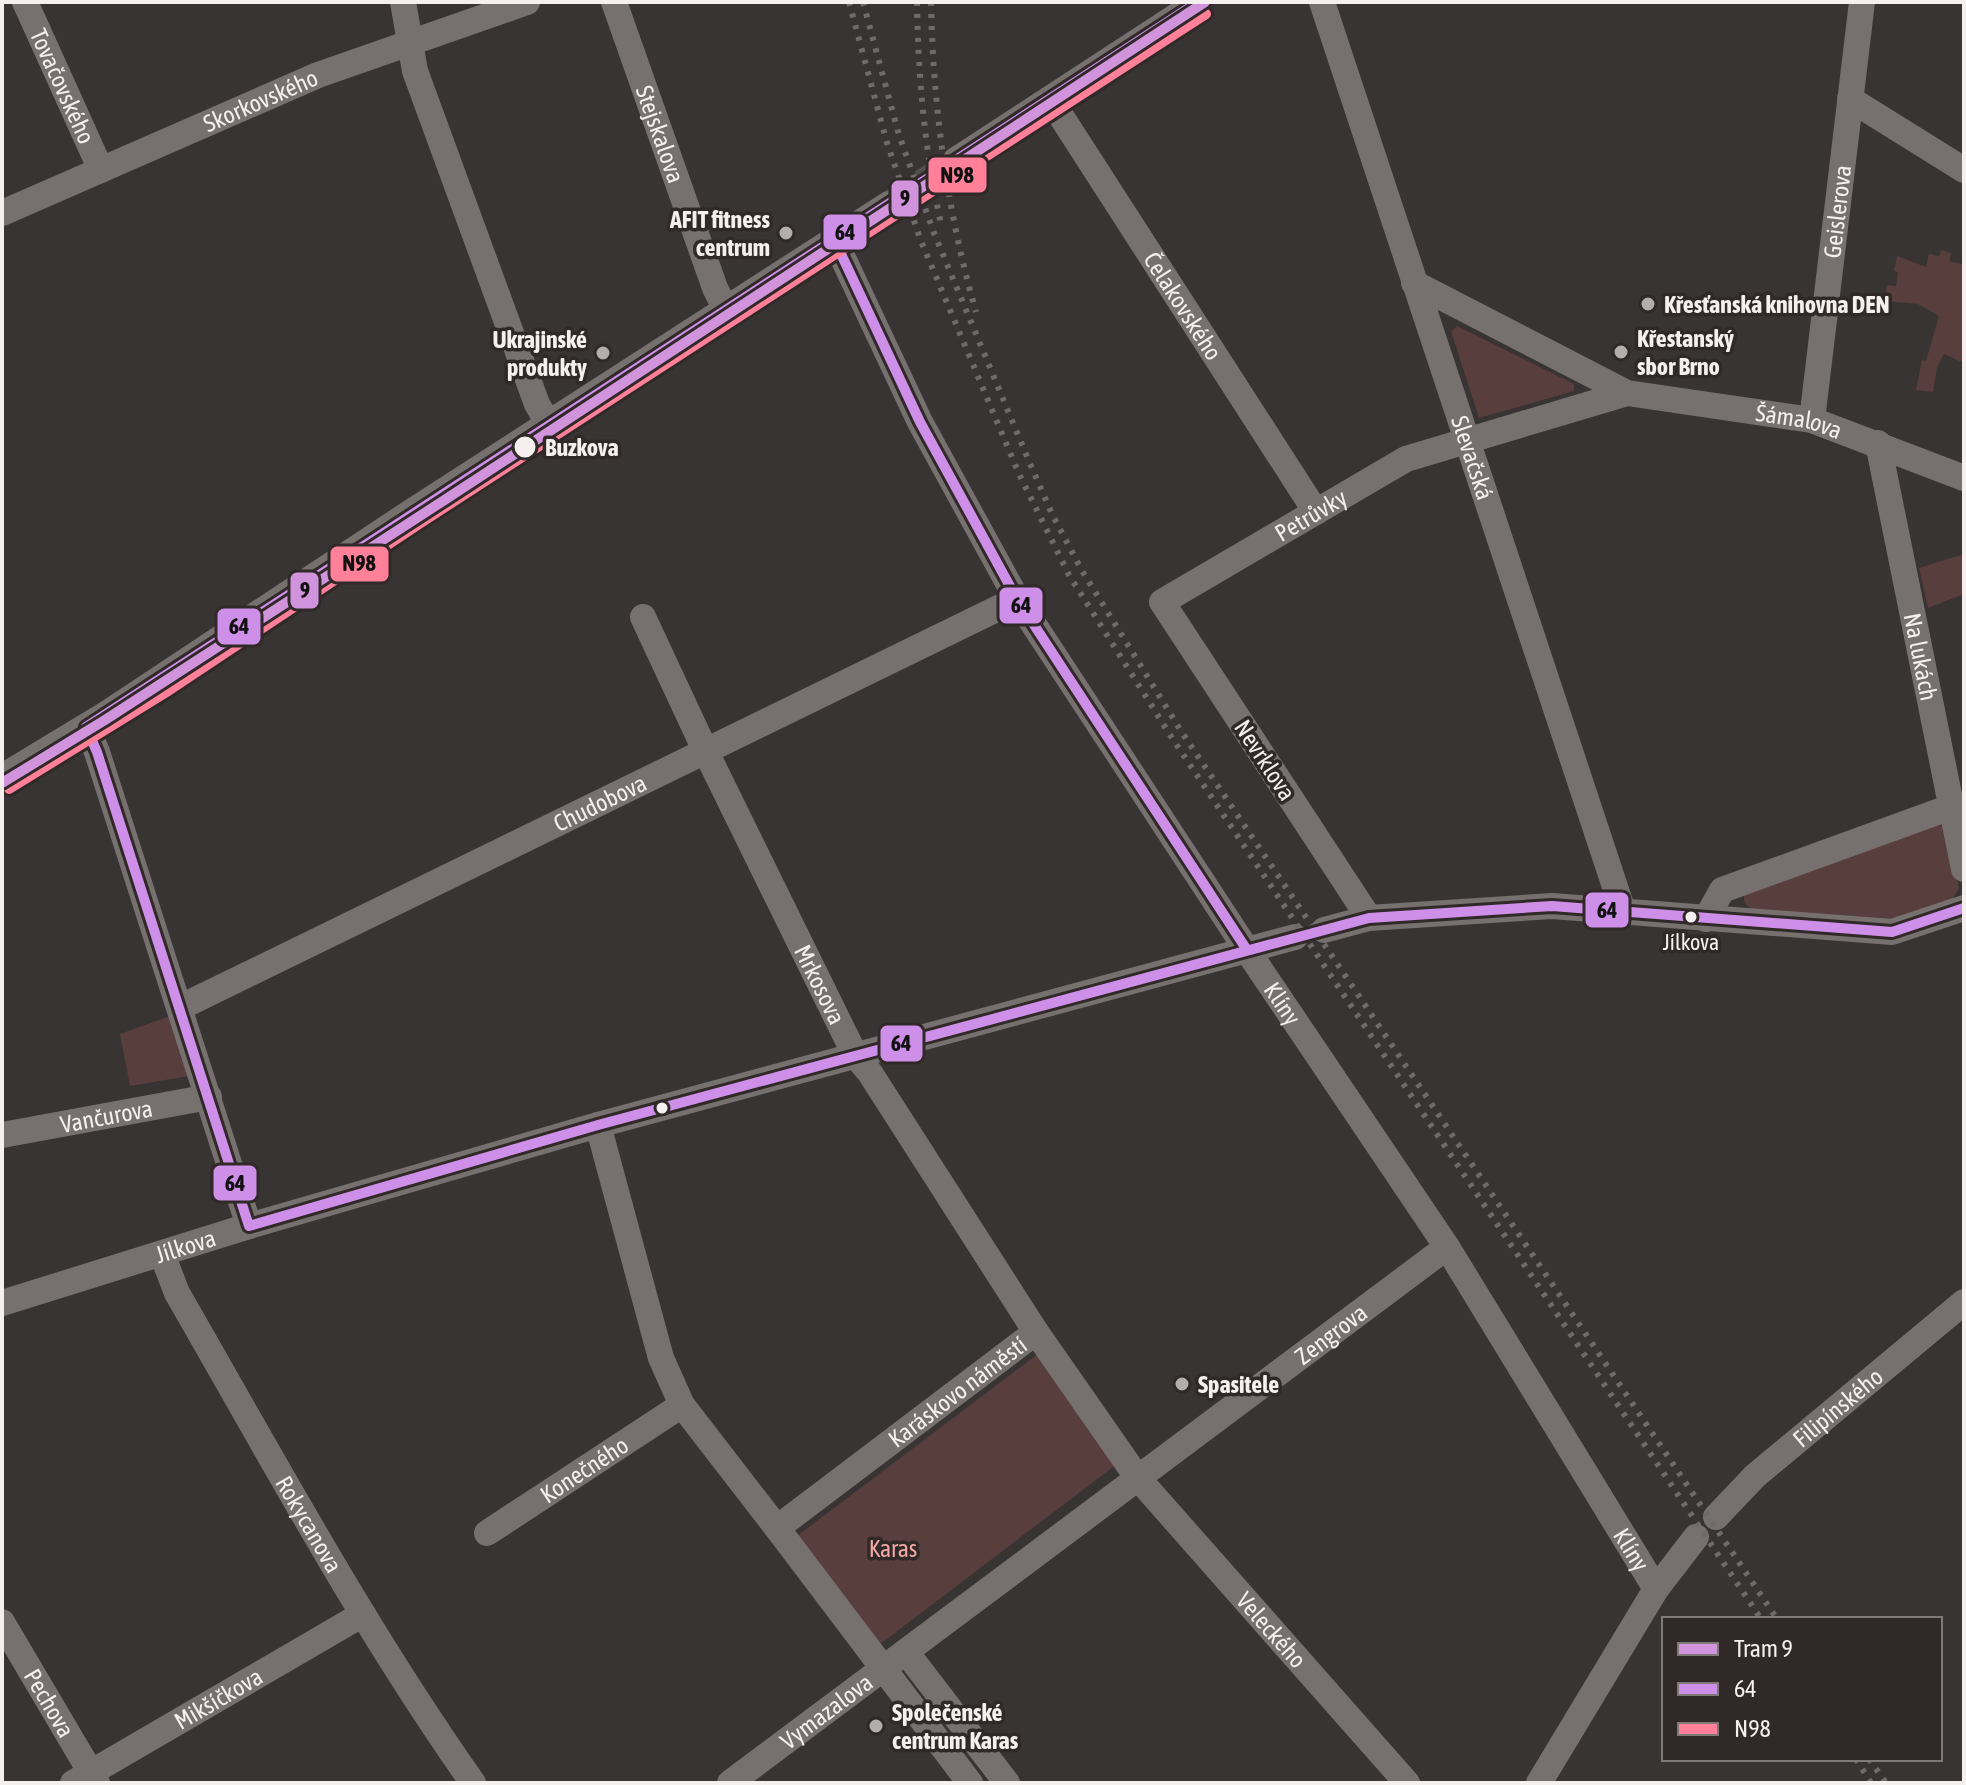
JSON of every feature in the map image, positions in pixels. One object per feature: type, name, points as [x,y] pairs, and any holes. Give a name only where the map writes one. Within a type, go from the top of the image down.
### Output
[{"type":"street","name":"Tovačovského","points":[[25,2],[101,170]]},
{"type":"street","points":[[403,2],[415,71],[537,404],[548,423]]},
{"type":"street","name":"Skorkovského","points":[[2,213],[318,75],[527,2]]},
{"type":"street","name":"Stejskalova","points":[[614,2],[715,288],[725,308]]},
{"type":"street","points":[[956,160],[1198,2]]},
{"type":"street","name":"Slevačská","points":[[1322,2],[1624,914]]},
{"type":"street","name":"Geislerova","points":[[1812,420],[1862,2]]},
{"type":"street","name":"Čelakovského","points":[[1050,99],[1316,512]]},
{"type":"street","points":[[1850,99],[1964,170]]},
{"type":"street","points":[[2,777],[86,727],[548,423],[889,204]]},
{"type":"street","name":"Klíny","points":[[834,239],[920,422],[1017,599],[1247,950],[1447,1247],[1656,1589]]},
{"type":"street","name":"Šámalova","points":[[1414,283],[1627,393],[1812,420],[1964,478]]},
{"type":"street","name":"Šámalova","points":[[1466,440],[1627,393]]},
{"type":"street","name":"Petrůvky","points":[[1162,602],[1406,459],[1466,440]]},
{"type":"street","name":"Na lukách","points":[[1878,443],[1964,869]]},
{"type":"street","name":"Chudobova","points":[[181,1007],[1017,599]]},
{"type":"street","name":"Nevrklova","points":[[1162,602],[1369,918]]},
{"type":"street","name":"Mrkosova","points":[[643,617],[855,1055],[870,1073],[1036,1332]]},
{"type":"street","points":[[86,727],[181,1007],[249,1226]]},
{"type":"street","points":[[1706,919],[1722,890],[1951,807]]},
{"type":"street","points":[[1324,930],[1369,918],[1552,906],[1624,914],[1892,932],[1964,908]]},
{"type":"street","name":"Jílkova","points":[[2,1303],[249,1226],[598,1125],[1295,937]]},
{"type":"street","name":"Vančurova","points":[[2,1135],[209,1097]]},
{"type":"street","points":[[598,1125],[661,1358],[682,1405],[970,1783]]},
{"type":"street","name":"Zengrova","points":[[1137,1477],[1447,1247]]},
{"type":"street","name":"Rokycanova","points":[[162,1254],[177,1293],[363,1614],[433,1727],[473,1783]]},
{"type":"street","name":"Filipínského","points":[[1716,1517],[1755,1476],[1964,1302]]},
{"type":"street","name":"Karáskovo náměstí","points":[[777,1528],[1036,1332],[1137,1477]]},
{"type":"street","name":"Konečného","points":[[487,1533],[682,1405]]},
{"type":"street","points":[[883,1669],[1137,1477]]},
{"type":"street","name":"Veleckého","points":[[1137,1477],[1407,1783]]},
{"type":"street","points":[[1539,1783],[1656,1589],[1696,1537]]},
{"type":"street","name":"Mikšíčkova","points":[[87,1780],[363,1614]]},
{"type":"street","name":"Pechova","points":[[2,1622],[87,1780]]},
{"type":"street","points":[[906,1652],[1007,1783]]},
{"type":"street","name":"Vymazalova","points":[[730,1783],[883,1669]]},
{"type":"green space","points":[[1941,250],[1951,253],[1949,261],[1961,264],[1964,261],[1964,363],[1944,354],[1937,367],[1933,392],[1916,390],[1922,360],[1926,361],[1939,316],[1918,304],[1885,301],[1887,285],[1896,286],[1898,272],[1894,271],[1897,256],[1926,267],[1929,254],[1939,256]]},
{"type":"green space","points":[[1457,326],[1574,384],[1574,391],[1479,418],[1451,331]]},
{"type":"green space","points":[[1964,554],[1964,594],[1928,608],[1919,568]]},
{"type":"green space","points":[[1940,824],[1946,830],[1959,888],[1951,901],[1902,918],[1880,921],[1753,910],[1745,902],[1744,894]]},
{"type":"green space","points":[[170,1016],[189,1076],[130,1086],[120,1034]]},
{"type":"green space","name":"Karas","points":[[1038,1354],[1117,1464],[879,1645],[797,1536]]},
{"type":"tunnel","points":[[889,204],[956,160]]},
{"type":"railway","points":[[849,2],[887,143],[921,241],[1019,474],[1069,575],[1172,738],[1760,1617]]},
{"type":"railway","points":[[863,2],[899,135],[934,233],[1052,514],[1081,569],[1181,731],[1776,1617]]},
{"type":"railway","points":[[917,2],[924,116],[942,228]]},
{"type":"railway","points":[[931,2],[943,158],[957,236],[976,312]]},
{"type":"railway","points":[[1857,1761],[1871,1783]]},
{"type":"railway","points":[[1870,1761],[1886,1783]]},
{"type":"tram line","name":"9","points":[[2,783],[105,720],[443,501],[1205,2]]},
{"type":"transit line","name":"64","points":[[1198,2],[86,727],[97,752],[249,1226],[598,1125],[1369,918],[1552,906],[1892,932],[1964,908]]},
{"type":"transit line","name":"N98","points":[[9,789],[165,693],[419,524],[1206,14]]},
{"type":"transit line","name":"64","points":[[834,239],[920,422],[1017,599],[1247,950]]},
{"type":"place","name":"AFIT fitness centrum","points":[[786,233]]},
{"type":"place","name":"Křesťanská knihovna DEN","points":[[1648,304]]},
{"type":"place","name":"Křestanský sbor Brno","points":[[1621,352]]},
{"type":"place","name":"Ukrajinské produkty","points":[[603,353]]},
{"type":"place","name":"Buzkova","points":[[525,447]]},
{"type":"place","name":"Jílkova","points":[[1691,917]]},
{"type":"place","name":"Spasitele","points":[[1182,1384]]},
{"type":"place","name":"Společenské centrum Karas","points":[[876,1726]]}]
